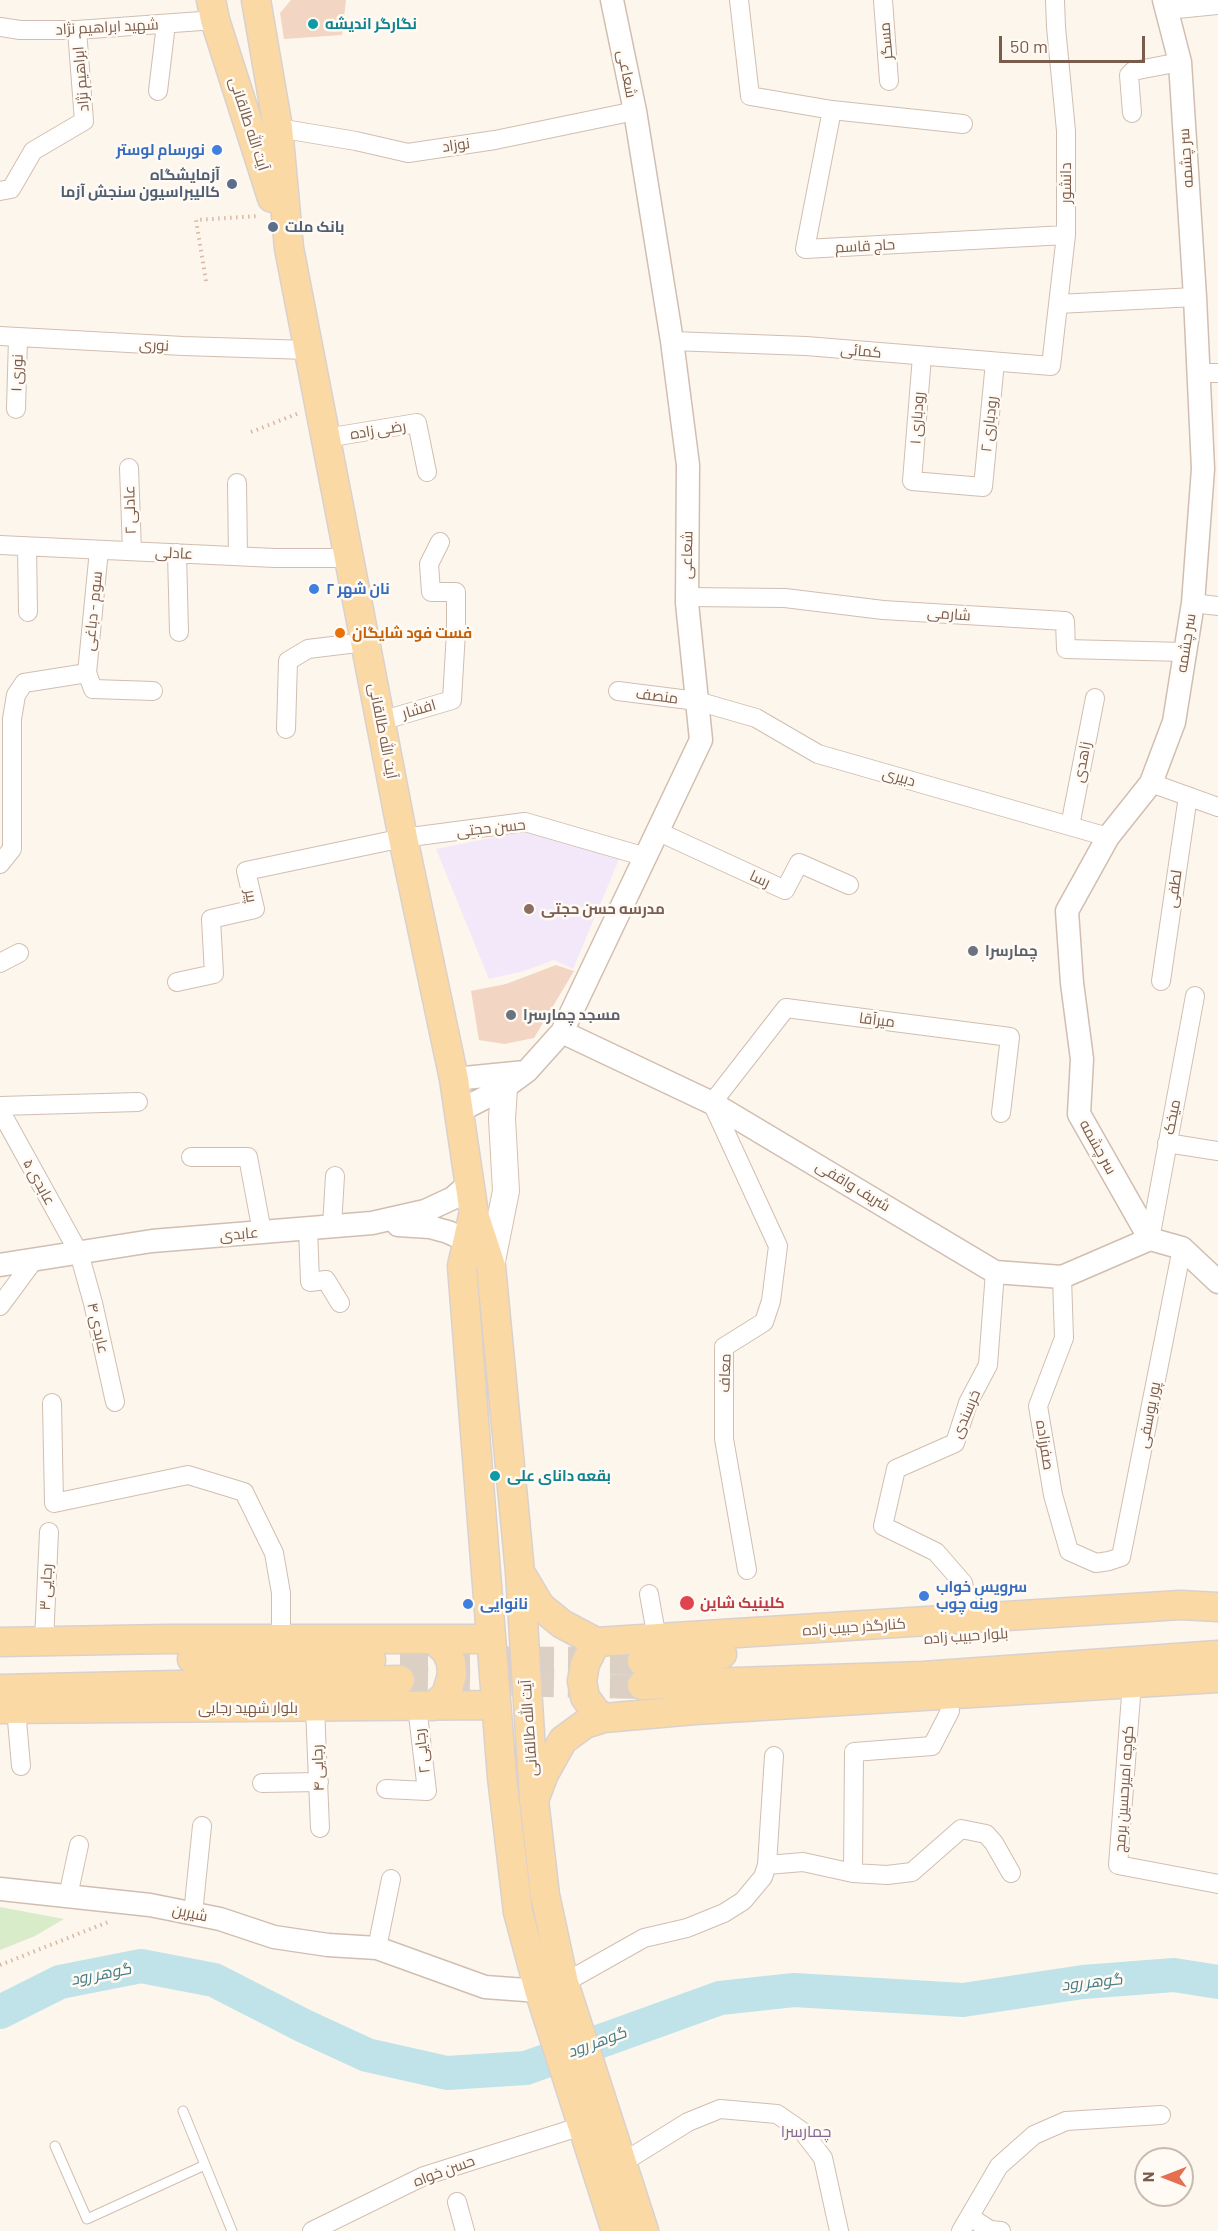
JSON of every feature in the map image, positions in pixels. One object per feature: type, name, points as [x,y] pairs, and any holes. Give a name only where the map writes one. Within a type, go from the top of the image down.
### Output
[{"type":"main road","name":"آیت الله طالقانی","points":[[256,0],[278,128],[289,248],[403,838],[454,1079],[474,1214],[491,1266],[520,1572],[534,1800],[545,1895],[549,1988]]},
{"type":"main road","name":"آیت الله طالقانی","points":[[213,10],[289,248]]},
{"type":"main road","points":[[491,1266],[506,1191],[502,1119],[504,1088]]},
{"type":"main road","name":"آیت الله طالقانی","points":[[474,1214],[462,1266],[504,1805],[518,1912],[549,1988],[591,2122],[616,2231]]},
{"type":"main road","points":[[474,1416],[506,1413]]},
{"type":"main road","points":[[520,1572],[540,1606],[562,1624],[596,1642],[585,1664],[582,1681],[585,1697],[595,1711],[604,1718]]},
{"type":"main road","name":"کنارگذر حبیب زاده","points":[[596,1642],[647,1662],[970,1619],[1180,1605],[1218,1607]]},
{"type":"main road","name":"بلوار حبیب زاده","points":[[647,1662],[856,1643],[1218,1618]]},
{"type":"main road","points":[[0,1642],[490,1639]]},
{"type":"main road","points":[[425,1706],[446,1695],[452,1675],[451,1662],[446,1651],[434,1640]]},
{"type":"main road","points":[[647,1662],[923,1676],[1218,1655]]},
{"type":"main road","name":"بلوار شهید رجایی","points":[[0,1659],[400,1670],[5,1702]]},
{"type":"main road","points":[[534,1800],[544,1774],[563,1740],[585,1724],[604,1718],[695,1710],[1218,1678]]},
{"type":"main road","name":"بلوار شهید رجایی","points":[[5,1702],[315,1708],[496,1706]]},
{"type":"main road","name":"آیت الله طالقانی","points":[[591,2122],[622,2163],[644,2231]]},
{"type":"street","name":"شعاعی","points":[[459,1111],[504,1088],[527,1071],[562,1032],[659,832],[700,740],[687,597],[688,465],[672,341],[635,111],[612,0]]},
{"type":"street","points":[[739,0],[750,96],[832,110],[963,123]]},
{"type":"street","name":"مسگر","points":[[883,0],[890,81]]},
{"type":"street","name":"دانشور","points":[[1051,366],[1066,235],[1066,131],[1055,0]]},
{"type":"street","points":[[1166,5],[1218,5]]},
{"type":"street","name":"سر چشمه","points":[[1150,1239],[1079,1114],[1082,1059],[1072,983],[1067,911],[1108,837],[1151,783],[1174,722],[1192,603],[1208,373],[1195,297],[1180,62],[1166,5]]},
{"type":"street","name":"شهید ابراهیم نژاد","points":[[0,27],[20,30],[77,30],[166,24],[213,10]]},
{"type":"street","points":[[158,91],[166,24]]},
{"type":"street","name":"ابراهیم نژاد","points":[[0,191],[11,189],[33,151],[84,121],[77,30]]},
{"type":"street","points":[[1132,113],[1129,75],[1132,71],[1180,62]]},
{"type":"street","name":"حاج قاسم","points":[[832,110],[805,249],[1066,235]]},
{"type":"street","name":"نوزاد","points":[[278,128],[356,141],[408,153],[495,140],[635,111]]},
{"type":"street","points":[[1058,304],[1195,297]]},
{"type":"street","name":"نوری","points":[[9,337],[308,350]]},
{"type":"street","name":"نوری ۱","points":[[9,337],[16,409]]},
{"type":"street","name":"کمائی","points":[[672,341],[806,346],[1051,366]]},
{"type":"street","name":"رودباری ۱","points":[[922,356],[912,481],[983,487]]},
{"type":"street","name":"رودباری ۲","points":[[983,487],[995,362]]},
{"type":"street","name":"رضی زاده","points":[[326,438],[417,423],[427,472]]},
{"type":"street","name":"عادلی ۲","points":[[129,468],[132,551]]},
{"type":"street","points":[[237,483],[238,556]]},
{"type":"street","name":"افشار","points":[[381,721],[452,700],[456,592],[431,592],[429,564],[440,542]]},
{"type":"street","name":"عادلی","points":[[0,545],[177,554],[349,558]]},
{"type":"street","points":[[27,546],[28,612]]},
{"type":"street","name":"سوم - دباغی","points":[[0,864],[12,849],[12,719],[16,695],[24,683],[87,673],[99,550]]},
{"type":"street","points":[[177,554],[179,632]]},
{"type":"street","name":"شارمی","points":[[687,597],[785,598],[883,610],[1065,621],[1066,649],[1185,652]]},
{"type":"street","points":[[1192,603],[1218,606]]},
{"type":"street","points":[[286,729],[288,661],[308,649],[365,642]]},
{"type":"street","points":[[87,673],[93,689],[153,691]]},
{"type":"street","name":"منصف","points":[[618,691],[697,701]]},
{"type":"street","name":"زاهدی","points":[[1070,826],[1095,698]]},
{"type":"street","name":"دبیری","points":[[697,701],[756,718],[818,754],[1108,837]]},
{"type":"street","points":[[1151,783],[1218,807]]},
{"type":"street","name":"لطفی","points":[[1161,981],[1188,796]]},
{"type":"street","name":"حسن حجتی","points":[[403,838],[525,822],[646,857]]},
{"type":"street","name":"رسا","points":[[659,832],[785,890],[799,863],[849,885]]},
{"type":"street","name":"پیر","points":[[177,982],[214,974],[211,919],[255,909],[246,871],[403,838]]},
{"type":"street","points":[[0,963],[19,953]]},
{"type":"street","name":"میخک","points":[[1150,1239],[1196,996]]},
{"type":"street","name":"میرآقا","points":[[712,1103],[786,1008],[1010,1037],[1001,1113]]},
{"type":"street","name":"شریف واقفی","points":[[562,1032],[712,1103],[995,1272],[1062,1276],[1150,1239]]},
{"type":"street","points":[[454,1079],[527,1071]]},
{"type":"street","points":[[0,1108],[138,1102]]},
{"type":"street","name":"معاف","points":[[712,1103],[778,1246],[771,1301],[764,1322],[724,1347],[724,1439],[747,1570]]},
{"type":"street","name":"عابدی ۵","points":[[0,1108],[79,1253]]},
{"type":"street","points":[[1167,1143],[1218,1151]]},
{"type":"street","points":[[191,1157],[248,1157],[262,1232]]},
{"type":"street","points":[[332,1226],[335,1176]]},
{"type":"street","name":"عابدی","points":[[0,1265],[152,1241],[372,1223],[425,1211],[453,1198],[470,1184]]},
{"type":"street","points":[[372,1223],[430,1227],[468,1241]]},
{"type":"street","points":[[308,1228],[310,1282],[326,1280],[339,1304]]},
{"type":"street","points":[[1150,1239],[1182,1248],[1218,1282]]},
{"type":"street","name":"پور یوسفی","points":[[1096,1563],[1120,1557],[1182,1248]]},
{"type":"street","name":"عابدی ۴","points":[[79,1253],[93,1303],[115,1402]]},
{"type":"street","points":[[0,1306],[34,1260]]},
{"type":"street","name":"خرسندی","points":[[970,1619],[963,1583],[936,1552],[883,1526],[896,1469],[955,1443],[968,1403],[988,1365],[995,1272]]},
{"type":"street","name":"صفرزاده","points":[[1062,1276],[1065,1338],[1038,1406],[1053,1495],[1069,1551],[1096,1563]]},
{"type":"street","points":[[52,1403],[54,1503],[188,1475],[244,1491],[274,1553],[281,1593],[281,1639]]},
{"type":"street","name":"رجایی ۳","points":[[44,1641],[49,1532]]},
{"type":"street","points":[[647,1662],[649,1594]]},
{"type":"street","name":"کوچه امیرحسین برمچ","points":[[1132,1683],[1118,1865],[1218,1884]]},
{"type":"street","points":[[5,1702],[21,1766]]},
{"type":"street","name":"رجایی ۲","points":[[386,1789],[427,1791],[425,1706]]},
{"type":"street","name":"رجایی ۴","points":[[315,1708],[320,1828]]},
{"type":"street","points":[[853,1873],[854,1752],[932,1746],[950,1711]]},
{"type":"street","points":[[549,1988],[644,1938],[687,1928],[724,1913],[743,1901],[763,1877],[767,1865],[774,1756]]},
{"type":"street","points":[[262,1783],[319,1782]]},
{"type":"street","points":[[193,1914],[202,1826]]},
{"type":"street","points":[[767,1865],[803,1862],[853,1873],[886,1875],[912,1872],[962,1829],[986,1834],[994,1843],[1011,1873]]},
{"type":"street","points":[[68,1896],[79,1845]]},
{"type":"street","points":[[377,1948],[391,1879]]},
{"type":"street","name":"شیرین","points":[[0,1889],[150,1905],[220,1919],[274,1938],[377,1948],[485,1987],[549,1988]]},
{"type":"street","points":[[622,2163],[688,2122],[720,2109],[777,2114],[803,2132],[823,2158],[839,2231]]},
{"type":"street","points":[[1001,2231],[966,2224],[999,2166],[1034,2135],[1066,2121],[1161,2115]]},
{"type":"street","name":"حسن خواه","points":[[312,2231],[424,2176],[591,2122]]},
{"type":"street","points":[[458,2202],[465,2231]]},
{"type":"lane","points":[[183,2111],[232,2231]]},
{"type":"lane","points":[[55,2146],[87,2219],[205,2165]]},
{"type":"path","points":[[206,281],[196,220],[278,215]]},
{"type":"path","points":[[251,432],[319,405]]},
{"type":"path","points":[[0,1965],[110,1921]]},
{"type":"shaded area","name":"مدرسه حسن حجتی","points":[[529,830],[620,857],[573,969],[554,960],[524,971],[489,979],[436,849]]},
{"type":"green space","points":[[0,1907],[64,1919],[35,1936],[0,1950]]},
{"type":"building","name":"نگارگر اندیشه","points":[[291,0],[346,0],[342,35],[284,39],[280,13]]},
{"type":"building","name":"مسجد چمارسرا","points":[[556,965],[574,971],[534,1038],[504,1044],[479,1040],[471,991],[506,984]]},
{"type":"waterway","name":"گوهر رود","points":[[0,2012],[60,1982],[141,1966],[214,1980],[367,2055],[447,2073],[526,2068],[720,1998],[794,1990],[963,2000],[1083,1982],[1174,1975],[1218,1982]]},
{"type":"tunnel","points":[[400,1660],[642,1661]]},
{"type":"tunnel","points":[[400,1680],[642,1685]]},
{"type":"place","name":"نگارگر اندیشه","points":[[313,24]]},
{"type":"place","name":"نورسام لوستر","points":[[217,150]]},
{"type":"place","name":"آزمایشگاه کالیبراسیون سنجش آزما","points":[[232,184]]},
{"type":"place","name":"بانک ملت","points":[[273,227]]},
{"type":"place","name":"نان شهر ۲","points":[[314,589]]},
{"type":"place","name":"فست فود شایگان","points":[[340,633]]},
{"type":"place","name":"مدرسه حسن حجتی","points":[[529,909]]},
{"type":"place","name":"چمارسرا","points":[[973,951]]},
{"type":"place","name":"مسجد چمارسرا","points":[[511,1015]]},
{"type":"place","name":"بقعه دانای علی","points":[[495,1476]]},
{"type":"place","name":"سرویس خواب وینه چوب","points":[[924,1596]]},
{"type":"place","name":"کلینیک شاین","points":[[687,1603]]},
{"type":"place","name":"نانوایی","points":[[468,1604]]},
{"type":"district","name":"چمارسرا","points":[[806,2132]]}]
